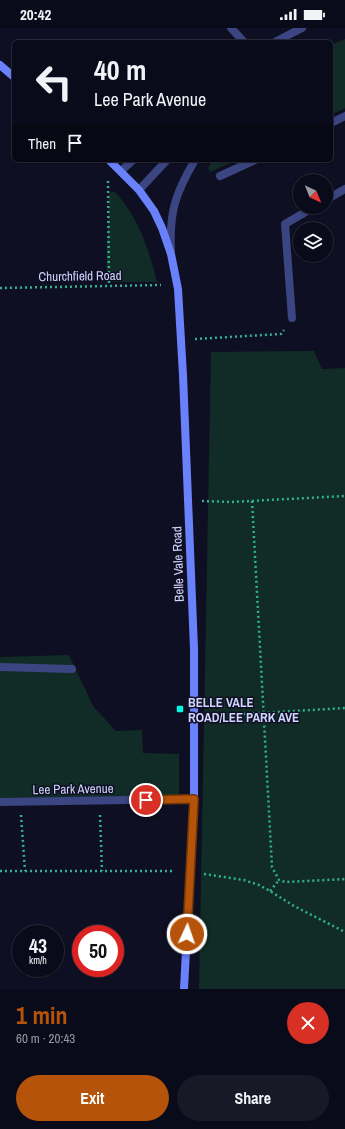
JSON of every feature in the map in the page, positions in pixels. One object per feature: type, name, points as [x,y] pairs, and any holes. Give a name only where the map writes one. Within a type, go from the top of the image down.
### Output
[{"type":"main road","points":[[0,65],[12,75]]},
{"type":"main road","name":"Belle Vale Road","points":[[111,162],[139,190],[158,220],[171,254],[178,289],[182,341],[194,649],[194,799],[189,871],[184,989]]},
{"type":"street","points":[[231,28],[242,40]]},
{"type":"street","points":[[279,40],[302,28]]},
{"type":"street","points":[[333,122],[345,117]]},
{"type":"street","points":[[121,171],[131,162]]},
{"type":"street","points":[[139,190],[165,162]]},
{"type":"street","points":[[171,254],[170,234],[172,214],[180,188],[194,162]]},
{"type":"street","points":[[220,176],[251,162]]},
{"type":"street","points":[[333,196],[345,189]]},
{"type":"street","points":[[292,318],[285,224],[302,214]]},
{"type":"street","points":[[0,667],[72,669]]},
{"type":"street","name":"Lee Park Avenue","points":[[0,802],[194,799]]},
{"type":"path","points":[[109,286],[108,180],[121,171]]},
{"type":"path","name":"Churchfield Road","points":[[0,288],[161,285]]},
{"type":"path","points":[[182,341],[281,334],[292,318]]},
{"type":"path","points":[[188,500],[231,502],[345,496]]},
{"type":"path","points":[[252,501],[272,867],[279,880],[285,882],[345,879]]},
{"type":"path","points":[[207,716],[345,708]]},
{"type":"path","points":[[99,800],[102,871]]},
{"type":"path","points":[[20,801],[25,871]]},
{"type":"path","points":[[0,871],[189,871],[244,880],[270,891],[294,906],[345,932]]},
{"type":"path","points":[[270,891],[279,880]]},
{"type":"green space","points":[[345,39],[345,108],[333,114],[333,44]]},
{"type":"green space","points":[[212,162],[232,162],[210,172],[208,168]]},
{"type":"green space","points":[[114,191],[130,211],[142,234],[157,282],[106,282],[109,194]]},
{"type":"green space","points":[[314,351],[322,369],[345,368],[345,989],[199,989],[211,352]]},
{"type":"green space","points":[[69,655],[93,706],[116,731],[142,730],[143,753],[179,754],[179,798],[0,802],[0,657]]},
{"type":"place","name":"BELLE VALE ROAD/LEE PARK AVE","points":[[180,709]]},
{"type":"route","points":[[146,800],[194,799],[189,871],[187,934]]}]
